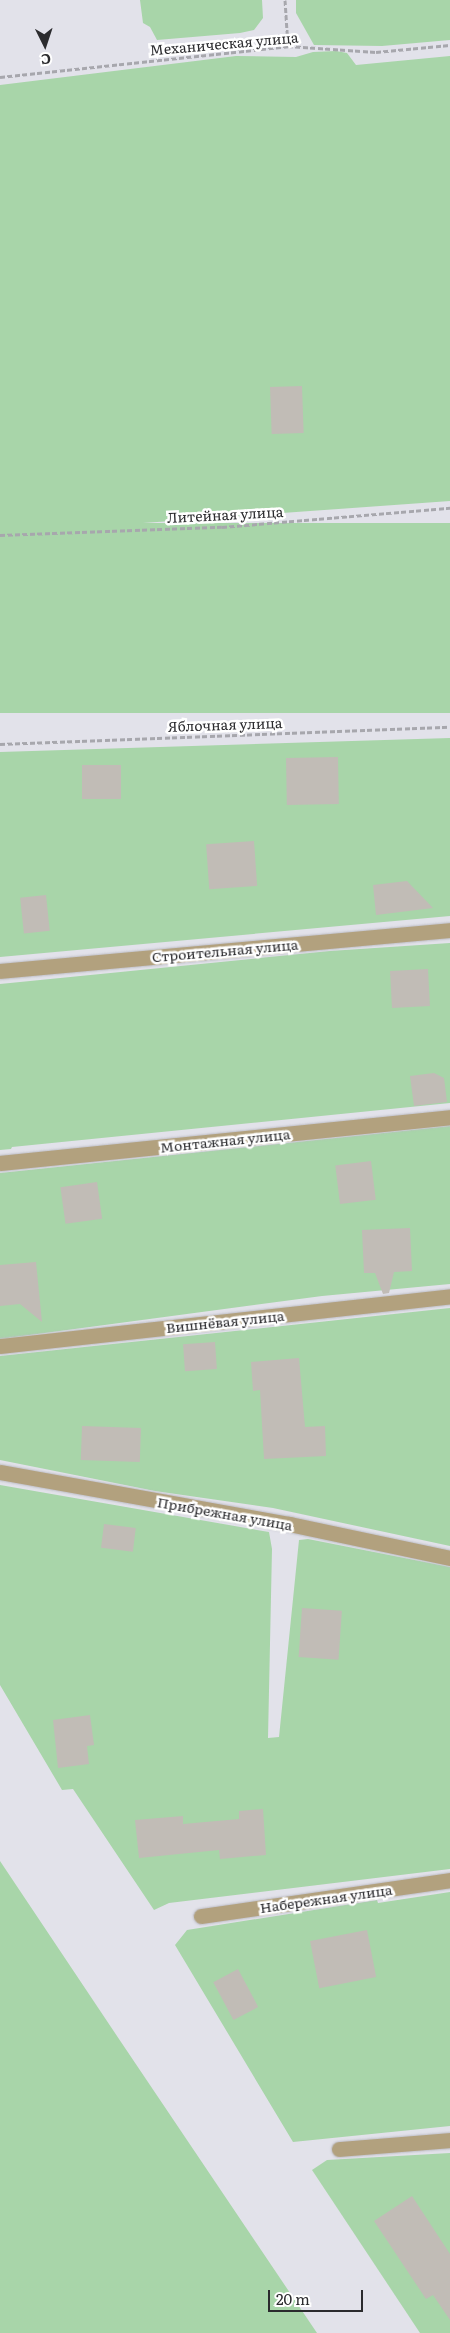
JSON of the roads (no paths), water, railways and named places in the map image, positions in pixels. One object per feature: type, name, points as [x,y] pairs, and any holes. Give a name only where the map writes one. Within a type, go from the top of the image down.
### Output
[{"type":"lane","name":"Строительная улица","points":[[0,971],[450,930]]},
{"type":"lane","name":"Монтажная улица","points":[[0,1163],[450,1118]]},
{"type":"lane","name":"Вишнёвая улица","points":[[0,1346],[450,1296]]},
{"type":"lane","name":"Прибрежная улица","points":[[0,1472],[289,1524],[450,1558]]},
{"type":"lane","name":"Набережная улица","points":[[201,1916],[450,1880]]},
{"type":"lane","points":[[339,2149],[450,2140]]}]
